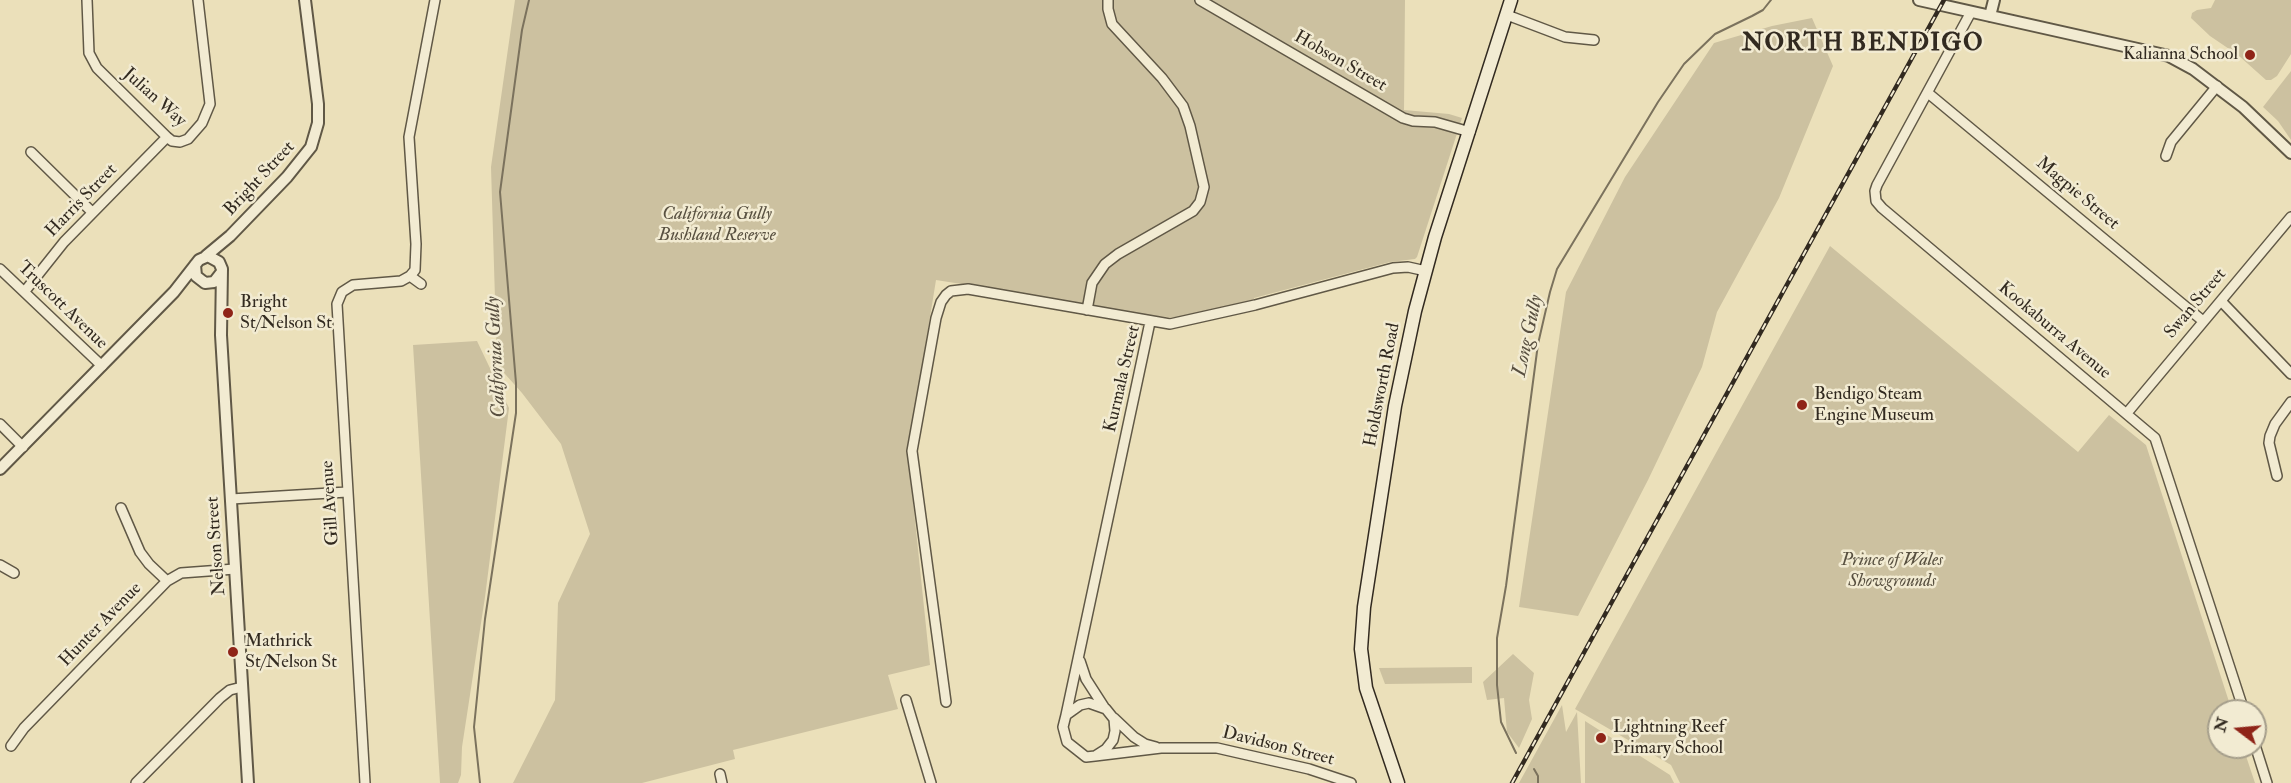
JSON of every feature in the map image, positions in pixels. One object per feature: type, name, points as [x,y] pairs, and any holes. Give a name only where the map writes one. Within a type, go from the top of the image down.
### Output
[{"type":"main road","name":"Holdsworth Road","points":[[1398,783],[1366,688],[1362,636],[1394,415],[1425,271],[1511,0]]},
{"type":"street","name":"Julian Way","points":[[87,0],[89,53],[97,68],[167,137],[180,142],[188,139],[202,123],[209,109],[210,93],[198,0]]},
{"type":"street","name":"Bright Street","points":[[206,256],[230,236],[309,152],[315,136],[319,112],[305,0]]},
{"type":"street","points":[[421,284],[410,276],[416,265],[417,255],[409,137],[435,0]]},
{"type":"street","points":[[1087,310],[1092,283],[1105,264],[1118,254],[1193,211],[1200,202],[1204,186],[1183,106],[1162,78],[1112,24],[1108,15],[1108,0]]},
{"type":"street","name":"Hobson Street","points":[[1200,0],[1403,118],[1435,122],[1470,132]]},
{"type":"street","points":[[1919,0],[2162,54],[2184,64],[2217,86],[2260,122],[2291,153]]},
{"type":"street","points":[[1990,16],[1994,0]]},
{"type":"street","name":"Kookaburra Avenue","points":[[1971,12],[1877,185],[1875,194],[1878,203],[2151,434],[2157,443],[2240,699]]},
{"type":"street","points":[[1506,15],[1565,37],[1594,40]]},
{"type":"street","points":[[2166,156],[2171,142],[2217,86]]},
{"type":"street","name":"Magpie Street","points":[[1928,93],[2204,321]]},
{"type":"street","name":"Harris Street","points":[[25,291],[59,248],[92,212],[167,137]]},
{"type":"street","points":[[31,153],[92,212]]},
{"type":"street","name":"Swan Street","points":[[2127,413],[2291,217]]},
{"type":"street","name":"Bright Street","points":[[221,269],[224,249],[230,236]]},
{"type":"street","points":[[0,470],[174,292],[196,264],[206,256],[214,258],[221,269],[216,281],[193,284],[174,292]]},
{"type":"street","points":[[196,264],[196,276],[204,283]]},
{"type":"street","name":"Kurmala Street","points":[[1066,715],[1150,322],[1170,324],[1190,321],[1393,268],[1408,267],[1425,271]]},
{"type":"street","name":"Truscott Avenue","points":[[0,269],[102,366]]},
{"type":"street","name":"Nelson Street","points":[[221,269],[220,308],[248,783]]},
{"type":"street","name":"Gill Avenue","points":[[365,783],[336,320],[339,298],[347,288],[353,285],[396,281],[410,276]]},
{"type":"street","name":"Nelson Street","points":[[204,283],[213,293],[220,308]]},
{"type":"street","points":[[945,702],[912,451],[938,309],[951,291],[968,289],[1150,322]]},
{"type":"street","points":[[2221,301],[2291,374]]},
{"type":"street","points":[[2277,476],[2269,443],[2270,436],[2275,424],[2291,402]]},
{"type":"street","points":[[0,424],[23,447]]},
{"type":"street","points":[[231,499],[347,492]]},
{"type":"street","points":[[121,508],[144,559],[167,581]]},
{"type":"street","points":[[0,565],[14,573]]},
{"type":"street","name":"Hunter Avenue","points":[[11,746],[24,728],[167,581],[181,573],[236,569]]},
{"type":"street","name":"Kurmala Street","points":[[1080,647],[1082,671],[1108,712]]},
{"type":"street","points":[[136,783],[220,698],[230,690],[242,687]]},
{"type":"street","points":[[906,700],[931,783]]},
{"type":"street","points":[[1084,704],[1093,704],[1108,712],[1115,723],[1110,745],[1095,756],[1086,757],[1066,742],[1063,727],[1066,715],[1084,704]]},
{"type":"street","name":"Davidson Street","points":[[1108,712],[1140,741],[1161,748]]},
{"type":"street","name":"Davidson Street","points":[[1095,756],[1161,748],[1205,747],[1232,750],[1309,769],[1351,783]]},
{"type":"street","points":[[2259,759],[2267,783]]},
{"type":"green space","name":"California Gully Bushland Reserve","points":[[515,0],[1405,0],[1404,110],[1449,114],[1462,118],[1415,259],[1390,262],[1254,298],[1254,301],[1179,318],[1133,314],[936,280],[908,453],[930,665],[888,675],[898,709],[733,750],[735,759],[642,783],[513,783],[555,700],[558,603],[590,534],[561,444],[497,365],[491,167]]},
{"type":"green space","points":[[2215,0],[2291,0],[2291,54],[2277,76],[2266,80],[2191,18],[2192,13],[2197,10],[2211,8]]},
{"type":"green space","points":[[1812,18],[1833,66],[1779,198],[1717,312],[1702,367],[1648,480],[1578,616],[1519,607],[1566,292],[1625,177],[1714,43],[1772,26]]},
{"type":"green space","points":[[2291,71],[2291,140],[2278,121],[2263,107]]},
{"type":"green space","name":"Prince of Wales Showgrounds","points":[[1830,246],[2078,452],[2109,415],[2146,445],[2228,699],[2207,699],[2207,759],[2247,759],[2255,783],[1680,783],[1671,765],[1575,709]]},
{"type":"green space","points":[[477,341],[509,408],[485,597],[462,747],[461,775],[458,783],[440,783],[413,345]]},
{"type":"green space","points":[[1513,654],[1534,673],[1529,700],[1532,719],[1519,748],[1507,732],[1504,698],[1487,700],[1483,682]]},
{"type":"green space","points":[[1472,667],[1472,683],[1385,684],[1379,668]]},
{"type":"green space","points":[[1562,705],[1566,732],[1577,712],[1581,783],[1519,783]]},
{"type":"green space","name":"Lightning Reef Primary School","points":[[1585,721],[1670,775],[1674,783],[1585,783]]},
{"type":"waterway","name":"California Gully","points":[[480,783],[474,727],[485,619],[516,413],[516,383],[500,192],[522,30],[529,0]]},
{"type":"waterway","name":"Long Gully","points":[[1516,753],[1501,722],[1497,685],[1497,638],[1538,344],[1557,269],[1658,102],[1684,64],[1715,34],[1763,10],[1771,0]]},
{"type":"waterway","name":"Long Gully","points":[[1534,769],[1538,776],[1538,783]]},
{"type":"railway","points":[[1512,783],[1944,0]]},
{"type":"place","name":"Kalianna School","points":[[2250,55]]},
{"type":"place","name":"Bright St/Nelson St","points":[[228,313]]},
{"type":"place","name":"Bendigo Steam Engine Museum","points":[[1802,405]]},
{"type":"place","name":"Mathrick St/Nelson St","points":[[233,652]]},
{"type":"place","name":"Lightning Reef Primary School","points":[[1601,738]]},
{"type":"district","name":"NORTH BENDIGO","points":[[1863,45]]}]
